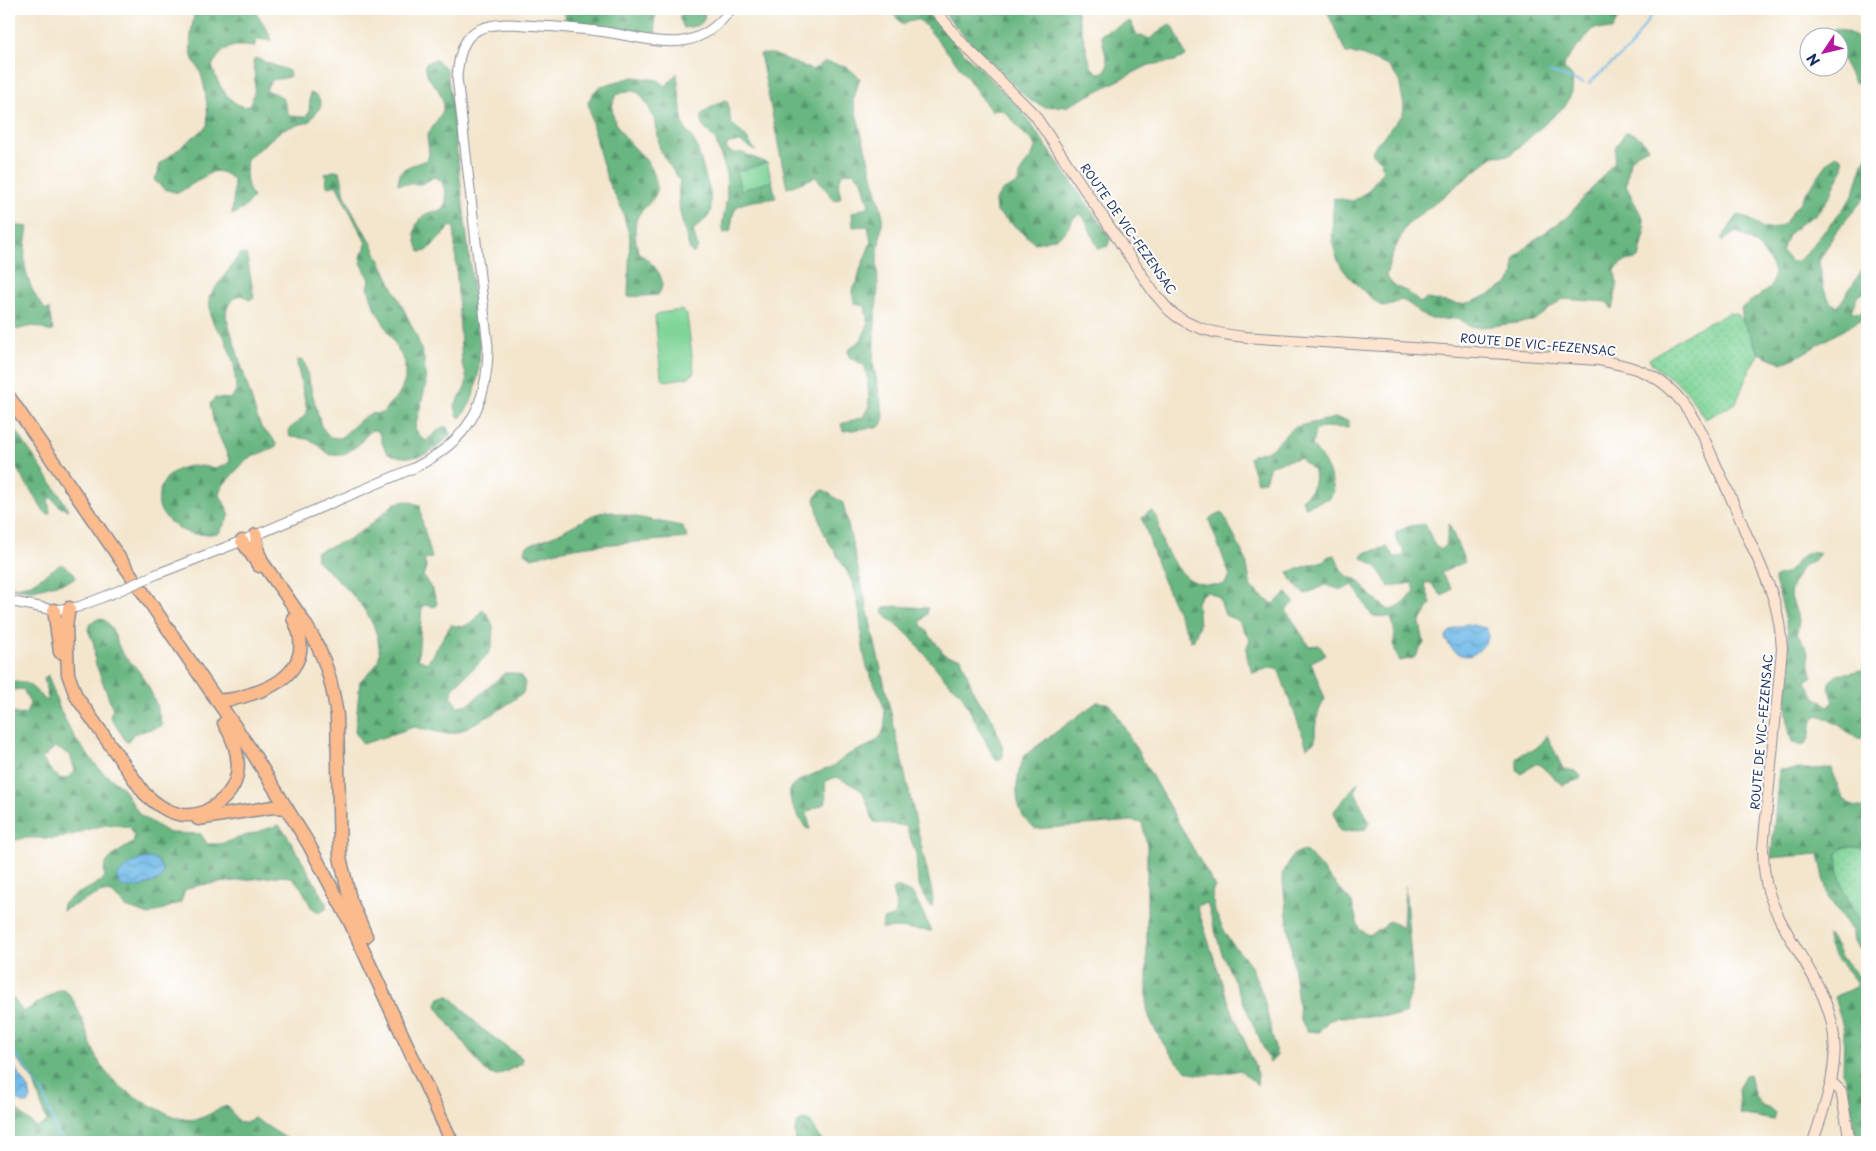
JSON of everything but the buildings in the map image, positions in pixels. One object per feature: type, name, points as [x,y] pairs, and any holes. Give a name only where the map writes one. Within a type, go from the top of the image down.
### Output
[{"type":"highway","points":[[9,397],[214,695],[264,770],[308,843],[350,922],[452,1142]]},
{"type":"highway","points":[[256,535],[258,552],[263,563],[310,634],[328,672],[334,694],[336,716],[339,837],[344,879],[350,899],[393,1002],[395,1018]]},
{"type":"highway","points":[[214,695],[228,701],[267,689],[290,673],[301,649],[299,629],[293,618],[242,541]]},
{"type":"highway","points":[[69,608],[66,627],[68,674],[76,696],[144,793],[156,804],[171,813],[188,816],[213,808],[229,794],[237,775],[237,754],[230,732],[213,704],[214,695]]},
{"type":"highway","points":[[54,610],[62,673],[70,697],[142,801],[156,813],[170,820],[185,821],[273,807],[287,808]]},
{"type":"main road","name":"ROUTE DE VIC-FEZENSAC","points":[[934,9],[963,44],[1034,114],[1154,292],[1171,311],[1199,328],[1219,334],[1245,337],[1599,360],[1629,366],[1650,375],[1683,402],[1695,419],[1704,438],[1768,584],[1777,611],[1782,649],[1763,849],[1764,866],[1766,884],[1772,903],[1826,1002],[1832,1024],[1834,1045],[1831,1082],[1813,1142]]},
{"type":"main road","points":[[1831,1082],[1841,1091],[1850,1142]]},
{"type":"street","points":[[9,601],[54,610],[78,607],[402,474],[433,459],[453,444],[470,422],[481,400],[488,372],[488,346],[457,77],[458,57],[463,46],[473,33],[482,28],[497,24],[590,30],[660,42],[679,43],[701,36],[713,29],[731,9]]},
{"type":"green space","points":[[195,9],[225,9],[233,15],[236,9],[254,9],[271,38],[272,41],[257,39],[254,47],[234,46],[224,50],[212,66],[224,92],[234,102],[240,106],[247,107],[253,97],[255,85],[253,62],[255,58],[289,71],[290,76],[273,80],[266,90],[283,99],[290,116],[305,117],[309,113],[310,93],[318,97],[321,103],[321,106],[309,122],[283,129],[247,159],[247,179],[253,198],[243,209],[232,215],[233,179],[223,173],[212,172],[178,193],[164,189],[154,180],[160,164],[207,126],[205,89],[190,47]]},
{"type":"green space","points":[[661,9],[655,19],[656,32],[652,34],[566,20],[564,10]]},
{"type":"green space","points":[[686,9],[704,9],[703,22],[684,28],[679,17]]},
{"type":"green space","points":[[889,9],[926,9],[964,53],[1019,107],[1102,225],[1110,238],[1108,246],[1099,249],[1081,214],[1074,217],[1071,224],[1059,236],[1035,243],[996,211],[995,201],[1002,191],[1018,183],[1022,169],[1032,156],[1035,147],[1034,143],[1003,110],[991,111],[956,62],[924,24],[919,20],[912,20],[903,25]]},
{"type":"green space","points":[[940,9],[1076,9],[1091,67],[1098,73],[1104,72],[1108,66],[1101,34],[1130,21],[1137,35],[1150,39],[1169,24],[1174,28],[1186,56],[1175,61],[1149,65],[1068,106],[1045,107],[1029,100],[967,39]]},
{"type":"green space","points":[[1326,9],[1623,9],[1612,30],[1594,28],[1565,62],[1564,69],[1573,77],[1572,92],[1566,105],[1510,155],[1494,156],[1406,226],[1392,255],[1386,276],[1393,285],[1408,292],[1420,303],[1426,299],[1460,304],[1472,302],[1493,293],[1509,283],[1514,273],[1516,257],[1529,244],[1567,217],[1614,163],[1616,146],[1626,132],[1639,137],[1648,148],[1630,160],[1626,186],[1643,219],[1645,233],[1639,258],[1623,262],[1615,270],[1617,287],[1612,309],[1607,302],[1563,299],[1533,321],[1470,327],[1459,318],[1432,319],[1422,315],[1408,303],[1401,300],[1390,305],[1381,306],[1353,281],[1344,271],[1334,249],[1334,198],[1353,201],[1368,191],[1383,170],[1381,162],[1372,152],[1403,114],[1404,106],[1399,80],[1388,66],[1361,55],[1346,53]]},
{"type":"green space","points":[[1848,32],[1867,45],[1867,84],[1854,82],[1848,70]]},
{"type":"green space","points":[[760,54],[773,54],[812,70],[825,62],[846,66],[860,78],[853,101],[883,216],[877,259],[878,290],[873,363],[884,418],[878,427],[843,431],[841,424],[863,417],[869,406],[865,366],[849,357],[848,350],[861,340],[868,325],[865,306],[854,304],[852,289],[857,283],[871,242],[868,226],[853,227],[852,213],[869,206],[862,180],[853,172],[843,173],[838,184],[841,198],[835,201],[816,177],[787,188]]},
{"type":"green space","points":[[436,60],[447,69],[480,347],[478,375],[474,393],[471,402],[460,418],[457,415],[455,405],[466,386],[466,376],[462,364],[454,227],[451,226],[427,251],[420,252],[415,237],[417,223],[421,218],[426,214],[442,211],[446,203],[445,192],[441,180],[434,177],[422,184],[398,184],[404,169],[428,159],[427,136],[443,111],[443,101],[439,91],[428,77],[425,65],[430,61]]},
{"type":"green space","points":[[677,73],[683,125],[696,144],[710,192],[711,211],[708,217],[693,230],[698,248],[693,254],[690,250],[681,216],[680,181],[660,151],[656,124],[648,105],[639,93],[631,90],[616,95],[613,114],[616,124],[650,166],[657,188],[654,197],[637,218],[635,231],[638,252],[653,265],[661,276],[661,289],[658,295],[628,297],[630,237],[621,207],[608,182],[595,137],[588,102],[594,92],[601,86],[633,77],[658,80],[666,86]]},
{"type":"green space","points":[[724,100],[728,103],[731,123],[745,136],[756,151],[740,142],[728,143],[726,149],[732,153],[743,153],[767,163],[736,172],[741,189],[772,181],[776,198],[739,205],[734,213],[730,232],[724,233],[722,227],[727,197],[726,171],[715,139],[703,127],[701,115]]},
{"type":"green space","points":[[1836,155],[1842,158],[1843,168],[1830,196],[1816,214],[1800,224],[1788,235],[1782,251],[1791,262],[1798,261],[1807,252],[1852,198],[1867,157],[1867,195],[1835,233],[1819,261],[1824,289],[1830,302],[1838,307],[1867,262],[1867,294],[1863,293],[1857,297],[1851,311],[1857,313],[1867,310],[1867,316],[1797,357],[1782,363],[1759,353],[1743,321],[1741,308],[1771,287],[1774,275],[1772,268],[1765,255],[1755,243],[1742,235],[1736,232],[1723,241],[1722,238],[1738,215],[1770,229],[1784,224],[1829,161]]},
{"type":"green space","points":[[767,163],[772,181],[741,190],[736,172]]},
{"type":"green space","points":[[340,171],[345,195],[354,215],[371,242],[417,337],[424,359],[426,384],[415,428],[420,437],[426,441],[442,427],[447,427],[450,435],[434,449],[417,457],[402,457],[387,452],[378,431],[371,430],[358,445],[343,455],[330,455],[313,441],[290,437],[288,430],[304,417],[307,410],[297,364],[298,360],[304,361],[321,426],[330,437],[340,438],[366,416],[383,413],[388,405],[399,395],[405,380],[405,362],[374,306],[368,288],[370,280],[361,263],[360,256],[365,249],[366,243],[336,185],[327,186],[325,174]]},
{"type":"green space","points":[[9,225],[28,227],[25,246],[26,271],[31,288],[37,299],[45,310],[49,309],[53,331],[33,326],[17,330],[9,315]]},
{"type":"green space","points":[[240,254],[247,255],[254,298],[248,300],[244,296],[239,295],[233,299],[227,309],[226,316],[257,417],[262,429],[272,437],[277,446],[247,459],[224,484],[219,493],[230,515],[219,533],[193,534],[183,531],[166,518],[159,506],[159,495],[163,483],[176,470],[194,466],[217,468],[226,465],[230,461],[214,424],[210,404],[215,398],[229,399],[234,395],[236,389],[234,364],[224,336],[214,325],[211,317],[209,297]]},
{"type":"green space","points":[[681,310],[687,315],[694,372],[689,377],[665,381],[661,376],[655,317],[660,313]]},
{"type":"green space","points":[[1729,313],[1737,314],[1743,321],[1759,353],[1736,403],[1705,419],[1683,388],[1655,367],[1649,359],[1694,330]]},
{"type":"green space","points":[[1335,418],[1349,421],[1348,428],[1323,427],[1315,431],[1312,446],[1324,462],[1331,478],[1334,491],[1330,498],[1305,507],[1302,499],[1312,487],[1314,471],[1299,458],[1270,465],[1265,481],[1257,482],[1249,458],[1252,455],[1270,450],[1295,427]]},
{"type":"green space","points":[[9,420],[68,510],[60,507],[52,498],[48,498],[50,514],[44,511],[9,457]]},
{"type":"green space","points":[[824,490],[843,503],[933,897],[932,907],[928,904],[918,884],[916,854],[906,826],[874,822],[863,792],[858,788],[837,777],[825,781],[826,803],[807,812],[810,829],[806,828],[791,802],[790,793],[792,787],[797,782],[833,766],[846,756],[874,743],[882,734],[885,720],[883,704],[867,667],[858,605],[853,585],[825,535],[820,521],[815,499],[820,491]]},
{"type":"green space","points":[[407,501],[420,505],[422,521],[432,558],[424,559],[426,567],[423,576],[433,591],[437,603],[435,607],[425,605],[422,607],[418,659],[427,663],[451,625],[463,627],[476,619],[482,610],[488,615],[493,626],[492,647],[488,654],[454,687],[452,697],[454,702],[458,706],[469,704],[505,673],[515,673],[521,676],[525,683],[523,693],[495,713],[458,732],[447,734],[414,727],[363,744],[355,732],[360,681],[372,670],[378,661],[379,646],[376,633],[371,621],[356,598],[317,560],[316,552],[345,541],[365,529],[395,503]]},
{"type":"green space","points":[[606,511],[682,526],[688,538],[587,546],[557,551],[532,558],[524,552],[527,546],[557,534],[593,515]]},
{"type":"green space","points":[[1153,511],[1158,520],[1162,541],[1167,552],[1174,564],[1188,578],[1200,583],[1223,585],[1230,576],[1209,520],[1211,517],[1222,512],[1246,560],[1251,587],[1273,604],[1287,593],[1294,602],[1286,610],[1309,646],[1319,645],[1326,655],[1311,662],[1325,699],[1317,719],[1315,741],[1307,747],[1279,671],[1273,667],[1253,673],[1247,653],[1250,640],[1238,621],[1225,615],[1219,597],[1208,592],[1202,594],[1197,602],[1199,625],[1194,640],[1191,641],[1162,578],[1142,518],[1148,512]]},
{"type":"green space","points":[[1425,524],[1435,546],[1441,550],[1446,544],[1449,524],[1465,562],[1441,573],[1452,589],[1442,596],[1431,583],[1424,583],[1431,603],[1420,623],[1424,643],[1414,658],[1400,661],[1395,649],[1394,628],[1390,617],[1372,616],[1353,585],[1342,590],[1325,585],[1306,594],[1297,587],[1288,572],[1323,561],[1329,556],[1335,555],[1340,567],[1348,577],[1357,579],[1371,596],[1389,610],[1394,609],[1404,603],[1415,590],[1412,583],[1389,587],[1377,567],[1361,557],[1367,552],[1387,547],[1394,557],[1403,556],[1405,552],[1396,541],[1396,532],[1410,526]]},
{"type":"green space","points":[[1807,553],[1820,553],[1800,570],[1790,593],[1799,621],[1797,633],[1807,649],[1812,676],[1806,682],[1815,697],[1828,706],[1834,702],[1829,682],[1837,675],[1867,669],[1867,717],[1862,738],[1857,739],[1839,725],[1819,715],[1813,720],[1809,737],[1803,746],[1792,742],[1789,730],[1787,694],[1789,646],[1784,611],[1774,578],[1787,573]]},
{"type":"green space","points":[[61,564],[72,571],[76,577],[73,580],[33,590],[9,588],[31,584]]},
{"type":"green space","points":[[886,607],[928,608],[927,614],[920,623],[946,656],[961,658],[975,695],[993,720],[1003,749],[1003,757],[997,761],[992,754],[962,695],[945,679],[913,640],[889,619],[882,610]]},
{"type":"green space","points":[[100,618],[105,620],[111,628],[125,658],[136,668],[150,689],[162,726],[133,734],[127,743],[110,716],[113,709],[95,662],[94,644],[88,630],[90,623]]},
{"type":"green space","points":[[48,675],[60,710],[76,740],[101,771],[121,786],[140,815],[169,833],[201,834],[207,844],[220,844],[279,825],[287,835],[326,902],[326,909],[319,913],[311,907],[302,889],[292,877],[279,876],[200,885],[185,890],[181,902],[149,915],[126,907],[112,893],[102,892],[62,911],[63,904],[68,900],[95,885],[105,877],[105,865],[118,852],[134,842],[134,836],[131,828],[111,825],[59,838],[27,838],[9,843],[9,707],[16,714],[26,714],[30,703],[23,689],[13,690],[9,695],[9,682],[26,683],[47,701],[44,678]],"holes":[[[55,747],[70,755],[75,771],[67,778],[61,779],[53,773],[42,759]]]},
{"type":"green space","points":[[1097,702],[1107,703],[1112,706],[1215,887],[1212,892],[1215,912],[1229,940],[1250,964],[1263,995],[1277,1056],[1270,1063],[1221,951],[1207,903],[1197,906],[1226,995],[1258,1074],[1257,1085],[1240,1070],[1207,1075],[1190,1072],[1170,1053],[1149,1017],[1147,1009],[1147,845],[1142,823],[1133,821],[1036,829],[1025,819],[1021,811],[1018,803],[1017,786],[1019,770],[1025,755]]},
{"type":"green space","points":[[1547,735],[1563,769],[1576,771],[1581,776],[1580,779],[1562,785],[1537,763],[1521,774],[1517,770],[1517,757],[1537,748]]},
{"type":"green space","points":[[1832,768],[1838,788],[1847,802],[1853,806],[1867,808],[1867,848],[1843,848],[1840,850],[1838,857],[1839,874],[1844,891],[1867,930],[1867,958],[1854,942],[1852,931],[1828,897],[1819,854],[1771,858],[1779,770]]},
{"type":"green space","points":[[1358,782],[1355,791],[1369,822],[1366,829],[1343,832],[1339,830],[1334,811]]},
{"type":"green space","points":[[1867,839],[1867,934],[1852,922],[1829,845]]},
{"type":"green space","points":[[1301,851],[1307,852],[1352,903],[1359,929],[1368,935],[1383,928],[1389,921],[1403,928],[1405,886],[1413,982],[1405,1014],[1397,1016],[1339,1017],[1328,1021],[1319,1032],[1307,1031],[1300,1019],[1282,875],[1293,855]]},
{"type":"green space","points":[[897,887],[913,894],[932,931],[897,928],[882,929],[883,920],[895,916],[897,908],[892,890]]},
{"type":"green space","points":[[1827,935],[1833,940],[1841,957],[1858,975],[1867,968],[1867,1142],[1857,1142],[1848,1090],[1843,1073],[1844,1030],[1834,997],[1857,986],[1831,950]]},
{"type":"green space","points":[[63,989],[74,1001],[103,1068],[131,1094],[166,1113],[191,1120],[228,1106],[238,1122],[244,1123],[254,1118],[292,1142],[9,1142],[9,1103],[36,1127],[47,1123],[34,1082],[9,1048],[9,993],[23,1012]]},
{"type":"green space","points":[[450,996],[482,1029],[522,1058],[522,1064],[496,1076],[485,1071],[438,1009],[437,1002],[440,998]]},
{"type":"green space","points":[[1749,1074],[1756,1098],[1762,1105],[1775,1112],[1773,1120],[1740,1114],[1738,1089],[1745,1075]]},
{"type":"green space","points":[[803,1120],[810,1121],[823,1142],[796,1142],[795,1130],[797,1123]]},
{"type":"water","points":[[1467,624],[1486,628],[1489,635],[1480,649],[1466,656],[1455,652],[1445,639],[1451,631]]},
{"type":"water","points":[[149,858],[157,860],[163,870],[161,879],[135,888],[122,886],[118,875],[132,864]]},
{"type":"water","points":[[9,1059],[29,1089],[31,1098],[28,1104],[20,1102],[9,1095]]},
{"type":"waterway","points":[[1589,83],[1630,48],[1655,9]]},
{"type":"waterway","points":[[1549,72],[1583,83]]},
{"type":"waterway","points":[[9,1040],[14,1052],[44,1094],[60,1142]]}]
